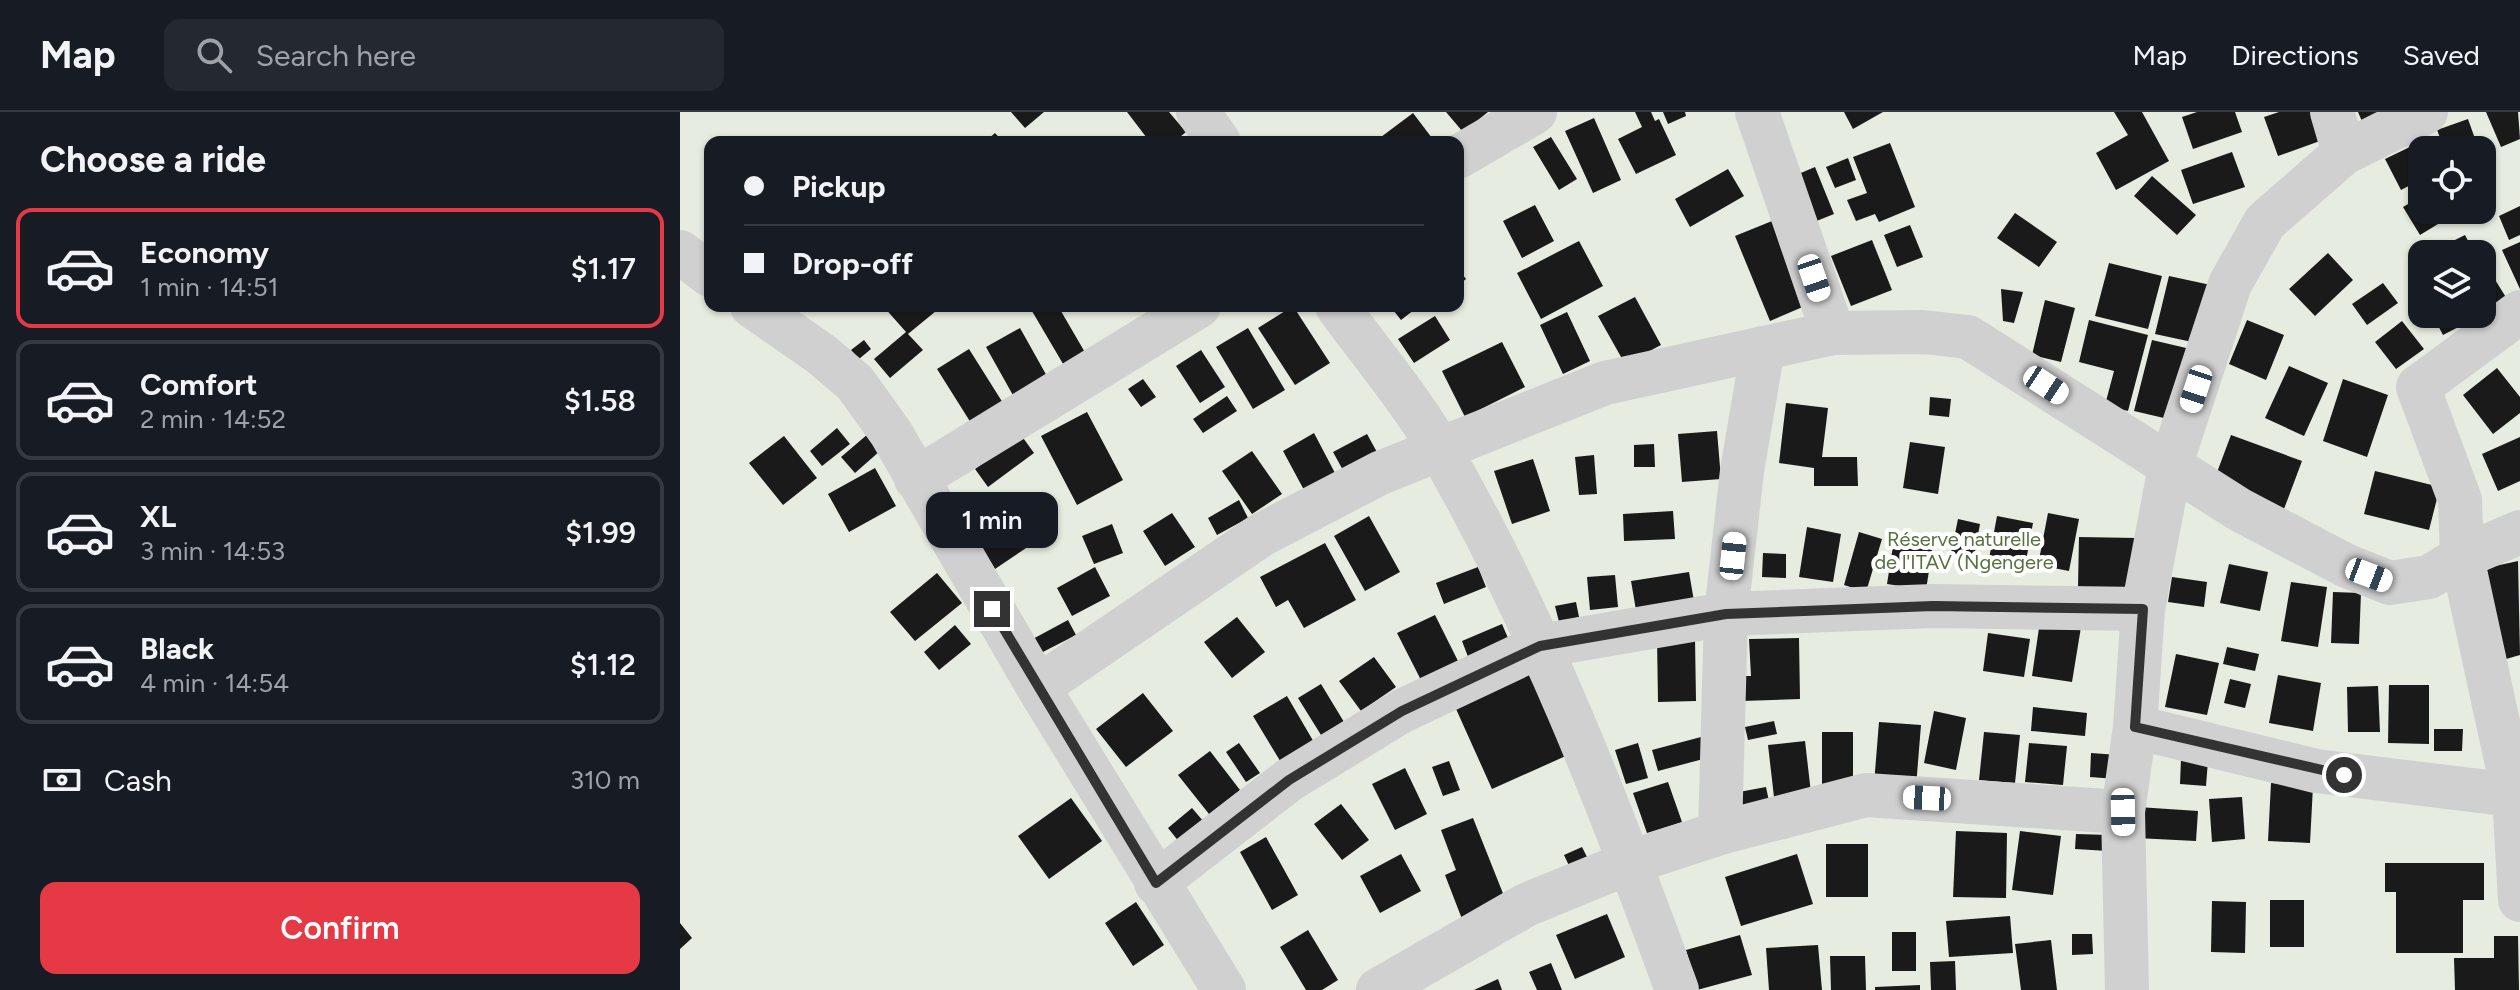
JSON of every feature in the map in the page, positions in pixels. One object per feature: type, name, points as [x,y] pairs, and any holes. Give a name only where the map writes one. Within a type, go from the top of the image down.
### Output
[{"type":"street","points":[[1198,112],[1215,136]]},
{"type":"street","points":[[1464,153],[1535,112]]},
{"type":"street","points":[[1757,112],[1833,333]]},
{"type":"street","points":[[2332,112],[2344,153]]},
{"type":"street","points":[[2127,990],[2123,812],[2135,727],[2143,609],[2170,467],[2238,270],[2265,222],[2344,153],[2426,112]]},
{"type":"street","points":[[680,252],[704,270]]},
{"type":"street","points":[[761,312],[821,354],[855,383],[891,433],[1038,687],[1224,990]]},
{"type":"street","points":[[916,479],[1189,312]]},
{"type":"street","points":[[1341,312],[1439,448],[1540,646],[1631,862],[1677,990]]},
{"type":"street","points":[[2520,312],[2418,387],[2460,500],[2462,557],[2517,796],[2520,900]]},
{"type":"street","points":[[1038,687],[1261,535],[1380,473],[1605,383],[1833,333],[1923,332],[1968,337],[2170,467],[2280,531],[2347,566],[2390,583],[2429,577],[2462,557],[2520,532]]},
{"type":"street","points":[[1720,833],[1726,614],[1742,471],[1763,348]]},
{"type":"street","points":[[1156,883],[1301,772],[1402,711],[1540,646],[1726,614],[1933,606],[2143,609]]},
{"type":"street","points":[[2135,727],[2316,771],[2517,796]]},
{"type":"street","points":[[1378,990],[1526,905],[1631,862],[1720,833],[1866,795],[2123,812]]},
{"type":"green space","name":"Réserve naturelle de l'ITAV (Ngengere","points":[[680,112],[2520,112],[2520,990],[680,990]]},
{"type":"building","points":[[1011,112],[1044,112],[1025,128]]},
{"type":"building","points":[[1127,112],[1169,112],[1186,132],[1181,136],[1145,136]]},
{"type":"building","points":[[1446,112],[1488,112],[1463,132]]},
{"type":"building","points":[[1635,112],[1651,112],[1655,121],[1659,119],[1676,155],[1636,174],[1618,139],[1642,127]]},
{"type":"building","points":[[1663,112],[1685,112],[1686,116],[1668,124]]},
{"type":"building","points":[[1844,112],[1883,112],[1853,129]]},
{"type":"building","points":[[2114,112],[2142,112],[2169,161],[2116,190],[2096,153],[2128,135]]},
{"type":"building","points":[[2197,112],[2235,112],[2242,132],[2193,149],[2182,117]]},
{"type":"building","points":[[2279,112],[2323,112],[2331,137],[2278,156],[2264,117]]},
{"type":"building","points":[[2358,112],[2379,112],[2364,126]]},
{"type":"building","points":[[2486,112],[2518,112],[2520,139],[2501,147]]},
{"type":"building","points":[[1413,113],[1430,136],[1382,136]]},
{"type":"building","points":[[1594,118],[1621,180],[1593,193],[1565,131]]},
{"type":"building","points":[[2468,119],[2474,136],[2439,136],[2437,130]]},
{"type":"building","points":[[1551,137],[1577,179],[1559,190],[1533,147]]},
{"type":"building","points":[[1890,143],[1915,207],[1879,222],[1875,214],[1856,221],[1847,200],[1867,193],[1853,157]]},
{"type":"building","points":[[2408,148],[2408,186],[2401,190],[2385,159]]},
{"type":"building","points":[[2232,152],[2245,187],[2193,204],[2181,170]]},
{"type":"building","points":[[1848,158],[1856,180],[1835,188],[1826,167]]},
{"type":"building","points":[[1815,167],[1834,214],[1814,222],[1796,175]]},
{"type":"building","points":[[1728,169],[1744,196],[1690,227],[1675,199]]},
{"type":"building","points":[[2152,176],[2196,215],[2177,235],[2134,196]]},
{"type":"building","points":[[1535,205],[1554,241],[1522,258],[1503,221]]},
{"type":"building","points":[[2520,206],[2520,235],[2509,240],[2499,216]]},
{"type":"building","points":[[2015,213],[2057,242],[2039,267],[1997,238]]},
{"type":"building","points":[[1777,219],[1812,303],[1770,321],[1735,236]]},
{"type":"building","points":[[2413,224],[2438,224],[2420,235]]},
{"type":"building","points":[[1910,225],[1923,257],[1897,267],[1884,235]]},
{"type":"building","points":[[1872,240],[1892,290],[1851,306],[1831,256]]},
{"type":"building","points":[[1579,241],[1603,286],[1541,319],[1517,273]]},
{"type":"building","points":[[2520,242],[2520,289],[2502,250]]},
{"type":"building","points":[[2328,253],[2353,280],[2315,316],[2289,289]]},
{"type":"building","points":[[2109,263],[2162,276],[2148,329],[2095,316]]},
{"type":"building","points":[[2169,276],[2220,287],[2206,345],[2155,334]]},
{"type":"building","points":[[2496,281],[2509,302],[2496,309]]},
{"type":"building","points":[[2383,283],[2398,303],[2367,325],[2352,304]]},
{"type":"building","points":[[2001,289],[2023,292],[2014,323],[2003,321]]},
{"type":"building","points":[[1635,297],[1661,345],[1625,364],[1598,316]]},
{"type":"building","points":[[2045,300],[2075,308],[2061,362],[2032,355]]},
{"type":"building","points":[[888,312],[935,312],[908,334],[923,350],[890,378],[874,359],[906,332]]},
{"type":"building","points":[[1033,312],[1061,312],[1090,361],[1069,374]]},
{"type":"building","points":[[1283,312],[1297,312],[1330,363],[1295,385],[1258,328]]},
{"type":"building","points":[[1395,312],[1411,312],[1401,320]]},
{"type":"building","points":[[1567,312],[1590,361],[1563,374],[1540,325]]},
{"type":"building","points":[[1435,316],[1450,340],[1414,363],[1398,339]]},
{"type":"building","points":[[2089,320],[2148,335],[2128,411],[2105,405],[2114,371],[2079,362]]},
{"type":"building","points":[[2247,320],[2284,335],[2266,380],[2229,364]]},
{"type":"building","points":[[2402,321],[2424,349],[2396,369],[2375,342]]},
{"type":"building","points":[[1020,328],[1048,378],[1014,397],[986,347]]},
{"type":"building","points":[[1248,328],[1285,390],[1253,409],[1216,347]]},
{"type":"building","points":[[2439,328],[2456,328],[2443,335]]},
{"type":"building","points":[[864,340],[871,349],[859,359],[851,350]]},
{"type":"building","points":[[2152,340],[2199,351],[2181,422],[2134,411]]},
{"type":"building","points":[[1502,342],[1525,387],[1465,417],[1442,371]]},
{"type":"building","points":[[969,349],[1003,403],[971,423],[937,369]]},
{"type":"building","points":[[1201,350],[1225,387],[1200,403],[1176,366]]},
{"type":"building","points":[[2289,366],[2328,383],[2304,436],[2265,418]]},
{"type":"building","points":[[2497,368],[2520,397],[2520,413],[2493,434],[2463,395]]},
{"type":"building","points":[[1143,379],[1156,397],[1141,407],[1128,389]]},
{"type":"building","points":[[2343,379],[2388,395],[2367,457],[2323,441]]},
{"type":"building","points":[[1227,396],[1237,411],[1203,433],[1193,419]]},
{"type":"building","points":[[1930,397],[1951,399],[1949,417],[1929,415]]},
{"type":"building","points":[[1786,403],[1828,408],[1822,457],[1857,457],[1858,486],[1814,486],[1814,468],[1779,463]]},
{"type":"building","points":[[1087,412],[1123,480],[1077,505],[1041,436]]},
{"type":"building","points":[[837,428],[850,444],[822,466],[810,451]]},
{"type":"building","points":[[875,428],[889,443],[855,473],[841,457]]},
{"type":"building","points":[[1717,431],[1721,479],[1682,482],[1678,434]]},
{"type":"building","points":[[1314,433],[1335,473],[1304,490],[1283,451]]},
{"type":"building","points":[[1367,434],[1378,454],[1344,472],[1333,452]]},
{"type":"building","points":[[1021,435],[1034,453],[988,487],[975,469]]},
{"type":"building","points":[[2231,435],[2302,461],[2281,517],[2210,491]]},
{"type":"building","points":[[784,436],[817,478],[783,505],[749,463]]},
{"type":"building","points":[[2520,437],[2520,481],[2498,491],[2482,454]]},
{"type":"building","points":[[1910,442],[1945,447],[1938,494],[1903,488]]},
{"type":"building","points":[[1654,444],[1655,467],[1634,467],[1634,445]]},
{"type":"building","points":[[1252,451],[1282,494],[1252,514],[1222,471]]},
{"type":"building","points":[[1594,455],[1597,494],[1579,495],[1575,457]]},
{"type":"building","points":[[1533,459],[1550,511],[1512,524],[1494,471]]},
{"type":"building","points":[[875,468],[896,506],[849,532],[828,494]]},
{"type":"building","points":[[2375,471],[2440,487],[2429,530],[2364,514]]},
{"type":"building","points":[[1239,500],[1248,518],[1217,535],[1208,518]]},
{"type":"building","points":[[984,504],[1000,527],[1017,516],[1035,542],[995,569],[962,519]]},
{"type":"building","points":[[1673,511],[1675,539],[1624,541],[1623,514]]},
{"type":"building","points":[[1172,513],[1195,547],[1165,566],[1143,531]]},
{"type":"building","points":[[2048,513],[2079,519],[2069,571],[2038,565]]},
{"type":"building","points":[[1369,516],[1400,572],[1365,591],[1334,536]]},
{"type":"building","points":[[1997,516],[2033,523],[2025,566],[1989,559]]},
{"type":"building","points":[[1958,519],[1980,524],[1974,557],[1951,553]]},
{"type":"building","points":[[1112,524],[1123,553],[1094,564],[1082,536]]},
{"type":"building","points":[[1807,527],[1841,534],[1833,582],[1799,577]]},
{"type":"building","points":[[1859,532],[1882,539],[1866,592],[1844,585]]},
{"type":"building","points":[[2079,537],[2137,538],[2136,588],[2078,587]]},
{"type":"building","points":[[1894,540],[1933,545],[1926,590],[1887,584]]},
{"type":"building","points":[[1325,543],[1356,600],[1304,628],[1288,600],[1276,607],[1260,577]]},
{"type":"building","points":[[1763,553],[1786,554],[1786,578],[1762,577]]},
{"type":"building","points":[[2518,561],[2520,655],[2506,659],[2486,568]]},
{"type":"building","points":[[2229,564],[2268,572],[2260,611],[2220,603]]},
{"type":"building","points":[[1095,567],[1110,596],[1072,616],[1057,588]]},
{"type":"building","points":[[1478,567],[1486,587],[1444,604],[1436,583]]},
{"type":"building","points":[[1689,572],[1695,607],[1637,616],[1631,581]]},
{"type":"building","points":[[937,573],[962,603],[915,641],[890,612]]},
{"type":"building","points":[[1615,575],[1618,607],[1590,610],[1587,577]]},
{"type":"building","points":[[2172,577],[2207,582],[2204,607],[2168,602]]},
{"type":"building","points":[[2291,582],[2327,587],[2318,647],[2281,641]]},
{"type":"building","points":[[2333,592],[2361,593],[2359,644],[2331,643]]},
{"type":"building","points":[[1576,602],[1579,617],[1559,622],[1555,606]]},
{"type":"building","points":[[1435,615],[1460,665],[1423,684],[1397,633]]},
{"type":"building","points":[[1237,617],[1265,652],[1232,678],[1204,642]]},
{"type":"building","points":[[1068,620],[1076,635],[1037,655],[1029,641]]},
{"type":"building","points":[[2040,621],[2081,627],[2072,682],[2032,676]]},
{"type":"building","points":[[1502,624],[1511,645],[1470,662],[1462,641]]},
{"type":"building","points":[[955,625],[971,644],[939,670],[924,652]]},
{"type":"building","points":[[1988,633],[2030,639],[2024,677],[1983,671]]},
{"type":"building","points":[[1657,638],[1695,638],[1696,701],[1658,702]]},
{"type":"building","points":[[1799,638],[1800,699],[1742,701],[1740,676],[1751,676],[1749,639]]},
{"type":"building","points":[[2227,647],[2259,654],[2255,671],[2223,664]]},
{"type":"building","points":[[2176,654],[2219,663],[2207,715],[2165,707]]},
{"type":"building","points":[[1374,657],[1396,687],[1361,711],[1339,681]]},
{"type":"building","points":[[1528,667],[1568,755],[1492,789],[1452,700]]},
{"type":"building","points":[[2278,675],[2321,683],[2313,731],[2269,723]]},
{"type":"building","points":[[2230,679],[2251,684],[2245,708],[2224,703]]},
{"type":"building","points":[[1321,684],[1344,722],[1321,735],[1298,698]]},
{"type":"building","points":[[2389,685],[2429,685],[2429,744],[2388,743]]},
{"type":"building","points":[[2378,686],[2380,732],[2348,732],[2347,687]]},
{"type":"building","points":[[1143,693],[1173,731],[1126,767],[1096,729]]},
{"type":"building","points":[[1287,696],[1315,744],[1282,764],[1253,716]]},
{"type":"building","points":[[2033,707],[2087,713],[2085,736],[2031,731]]},
{"type":"building","points":[[1934,711],[1966,718],[1956,770],[1924,763]]},
{"type":"building","points":[[1774,721],[1777,734],[1748,740],[1745,727]]},
{"type":"building","points":[[1879,722],[1921,725],[1916,787],[1874,784]]},
{"type":"building","points":[[2434,729],[2463,729],[2462,751],[2434,751]]},
{"type":"building","points":[[1822,732],[1853,732],[1853,787],[1822,787]]},
{"type":"building","points":[[1984,732],[2020,735],[2015,783],[1979,780]]},
{"type":"building","points":[[1701,737],[1707,758],[1658,771],[1652,750]]},
{"type":"building","points":[[1805,741],[1811,793],[1774,797],[1768,745]]},
{"type":"building","points":[[1239,743],[1260,773],[1246,782],[1226,752]]},
{"type":"building","points":[[1638,743],[1648,778],[1626,784],[1615,750]]},
{"type":"building","points":[[2029,743],[2067,746],[2063,785],[2025,782]]},
{"type":"building","points":[[1210,751],[1240,790],[1209,814],[1178,775]]},
{"type":"building","points":[[2091,753],[2118,755],[2116,779],[2090,777]]},
{"type":"building","points":[[2181,759],[2208,761],[2206,786],[2180,784]]},
{"type":"building","points":[[1449,761],[1460,790],[1443,796],[1432,767]]},
{"type":"building","points":[[1405,768],[1427,814],[1395,830],[1372,784]]},
{"type":"building","points":[[1668,782],[1682,822],[1647,833],[1633,793]]},
{"type":"building","points":[[2271,783],[2313,786],[2310,843],[2268,841]]},
{"type":"building","points":[[1766,787],[1770,806],[1743,812],[1739,792]]},
{"type":"building","points":[[2242,797],[2245,839],[2212,842],[2209,799]]},
{"type":"building","points":[[1071,798],[1102,841],[1049,879],[1018,836]]},
{"type":"building","points":[[1341,804],[1369,840],[1342,860],[1314,824]]},
{"type":"building","points":[[2138,807],[2198,811],[2196,841],[2136,838]]},
{"type":"building","points":[[1192,808],[1204,822],[1180,843],[1168,828]]},
{"type":"building","points":[[1473,818],[1506,901],[1462,919],[1445,875],[1456,870],[1441,830]]},
{"type":"building","points":[[1956,831],[2007,833],[2006,898],[1953,897]]},
{"type":"building","points":[[2020,831],[2061,836],[2053,895],[2012,890]]},
{"type":"building","points":[[2076,834],[2110,835],[2108,851],[2075,849]]},
{"type":"building","points":[[1266,837],[1298,895],[1272,910],[1240,852]]},
{"type":"building","points":[[1826,844],[1868,844],[1868,897],[1826,897]]},
{"type":"building","points":[[1582,847],[1590,863],[1572,872],[1564,855]]},
{"type":"building","points":[[1401,854],[1421,891],[1380,913],[1360,876]]},
{"type":"building","points":[[1797,854],[1813,904],[1741,926],[1725,877]]},
{"type":"building","points":[[2385,863],[2484,863],[2484,900],[2463,900],[2463,953],[2396,953],[2396,892],[2385,892]]},
{"type":"building","points":[[2270,900],[2304,900],[2304,947],[2270,947]]},
{"type":"building","points":[[2212,901],[2246,902],[2245,953],[2211,952]]},
{"type":"building","points":[[1136,902],[1164,945],[1133,966],[1105,923]]},
{"type":"building","points":[[1607,914],[1625,957],[1575,979],[1556,935]]},
{"type":"building","points":[[2010,916],[2013,953],[1949,957],[1946,921]]},
{"type":"building","points":[[680,923],[692,938],[680,949]]},
{"type":"building","points":[[1308,930],[1338,980],[1322,990],[1306,990],[1280,947]]},
{"type":"building","points":[[1892,932],[1916,932],[1916,971],[1892,971]]},
{"type":"building","points":[[2072,934],[2092,934],[2093,954],[2072,955]]},
{"type":"building","points":[[1740,935],[1752,975],[1697,990],[1686,950]]},
{"type":"building","points":[[2494,936],[2518,936],[2519,990],[2455,990],[2454,958],[2494,958]]},
{"type":"building","points":[[2051,940],[2057,990],[2021,990],[2015,944]]},
{"type":"building","points":[[1818,945],[1822,990],[1769,990],[1766,948]]},
{"type":"building","points":[[1830,956],[1865,956],[1866,990],[1831,990]]},
{"type":"building","points":[[1955,961],[1956,990],[1931,990],[1930,962]]},
{"type":"building","points":[[1551,963],[1562,990],[1537,990],[1529,972]]},
{"type":"building","points":[[1498,979],[1502,990],[1474,990]]},
{"type":"building","points":[[1920,985],[1920,990],[1875,990],[1875,987]]},
{"type":"route","points":[[992,609],[1156,883],[1289,780],[1402,711],[1540,646],[1726,614],[1933,606],[2143,609],[2135,727],[2344,775]]}]
